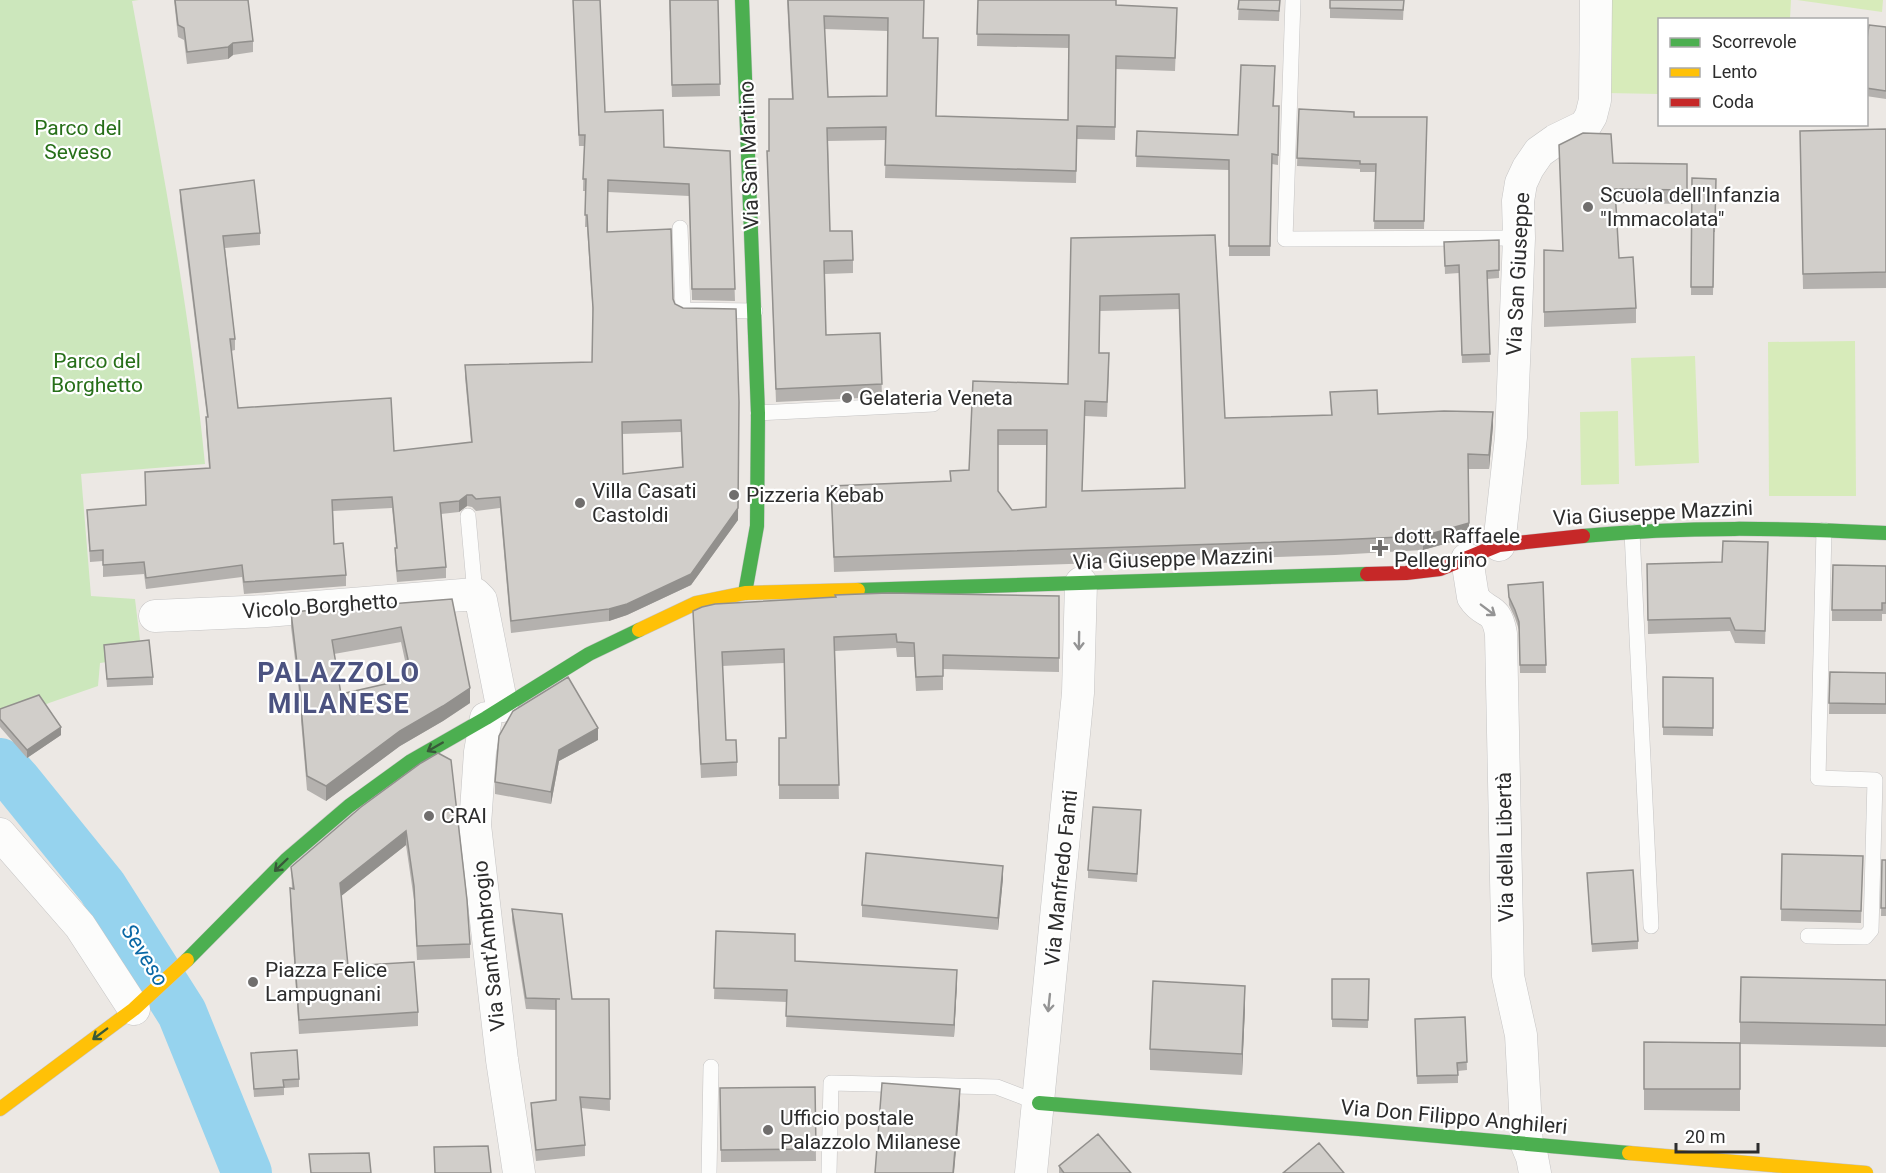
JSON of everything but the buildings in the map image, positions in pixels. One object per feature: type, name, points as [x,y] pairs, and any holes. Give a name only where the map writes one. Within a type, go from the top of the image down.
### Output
[{"type":"street","name":"Via San Martino","points":[[742,0],[758,413],[757,526],[745,593]]},
{"type":"street","name":"Via San Giuseppe","points":[[1499,545],[1511,437],[1519,238],[1518,201],[1521,183],[1539,152],[1556,140],[1585,126],[1591,116],[1596,100],[1596,0]]},
{"type":"street","name":"Via Giuseppe Mazzini","points":[[0,1108],[140,1004],[287,859],[349,806],[411,761],[589,654],[696,603],[745,593],[1406,573],[1440,569],[1499,545],[1632,532],[1697,529],[1886,533]]},
{"type":"street","name":"Via della Libertà","points":[[1467,559],[1473,597],[1476,602],[1493,612],[1499,620],[1501,634],[1508,976],[1521,1035],[1531,1159]]},
{"type":"street","name":"Via Manfredo Fanti","points":[[1031,1173],[1078,693],[1080,583]]},
{"type":"street","name":"Vicolo Borghetto","points":[[155,616],[478,597]]},
{"type":"street","points":[[478,597],[494,712]]},
{"type":"street","name":"Via Sant'Ambrogio","points":[[494,712],[480,752],[475,825],[502,1060],[519,1173]]},
{"type":"street","points":[[0,834],[80,926],[140,1004]]},
{"type":"street","name":"Via Don Filippo Anghileri","points":[[1039,1103],[1359,1129],[1531,1159],[1866,1173]]},
{"type":"lane","points":[[1293,0],[1285,239],[1519,238]]},
{"type":"lane","points":[[680,228],[683,310],[755,310]]},
{"type":"lane","points":[[758,413],[933,404]]},
{"type":"lane","points":[[468,516],[478,597]]},
{"type":"lane","points":[[1808,936],[1865,937],[1871,930],[1875,780],[1818,778],[1824,530]]},
{"type":"lane","points":[[1632,532],[1651,926]]},
{"type":"lane","points":[[709,1173],[711,1067]]},
{"type":"lane","points":[[829,1173],[831,1083],[997,1087],[1039,1103]]},
{"type":"green space","name":"Parco del Borghetto","points":[[0,0],[139,0],[132,1],[183,290],[205,464],[81,474],[91,596],[135,599],[142,657],[100,663],[98,686],[49,703],[0,726]]},
{"type":"green space","points":[[1609,0],[1791,0],[1790,18],[1658,18],[1658,94],[1607,93]]},
{"type":"green space","points":[[1797,0],[1883,0],[1882,12]]},
{"type":"green space","points":[[1855,341],[1856,496],[1769,496],[1768,342]]},
{"type":"green space","points":[[1695,356],[1699,463],[1635,466],[1631,358]]},
{"type":"green space","points":[[1618,411],[1619,484],[1581,485],[1580,412]]},
{"type":"waterway","name":"Seveso","points":[[0,763],[102,887],[182,1013],[247,1173]]},
{"type":"traffic: fast","points":[[742,0],[758,413],[757,526],[745,593]]},
{"type":"traffic: fast","points":[[1583,536],[1734,529],[1886,533]]},
{"type":"traffic: fast","points":[[858,590],[1367,574]]},
{"type":"traffic: fast","points":[[187,960],[287,859],[349,806],[411,761],[589,654],[639,630]]},
{"type":"traffic: fast","points":[[1039,1103],[1629,1153]]},
{"type":"traffic: slow","points":[[639,630],[696,603],[745,593],[858,590]]},
{"type":"traffic: slow","points":[[0,1109],[134,1009],[187,960]]},
{"type":"traffic: slow","points":[[1629,1153],[1866,1173]]},
{"type":"traffic: jam","points":[[1367,574],[1440,569],[1499,545],[1583,536]]},
{"type":"place","name":"Scuola dell'Infanzia \"Immacolata\"","points":[[1588,207]]},
{"type":"place","name":"Gelateria Veneta","points":[[847,398]]},
{"type":"place","name":"Pizzeria Kebab","points":[[734,495]]},
{"type":"place","name":"Villa Casati Castoldi","points":[[580,503]]},
{"type":"place","name":"dott. Raffaele Pellegrino","points":[[1380,548]]},
{"type":"place","name":"CRAI","points":[[429,816]]},
{"type":"place","name":"Piazza Felice Lampugnani","points":[[253,982]]},
{"type":"place","name":"Ufficio postale Palazzolo Milanese","points":[[768,1130]]},
{"type":"district","name":"PALAZZOLO MILANESE","points":[[339,688]]},
{"type":"park label","name":"Parco del Seveso","points":[[78,140]]}]
